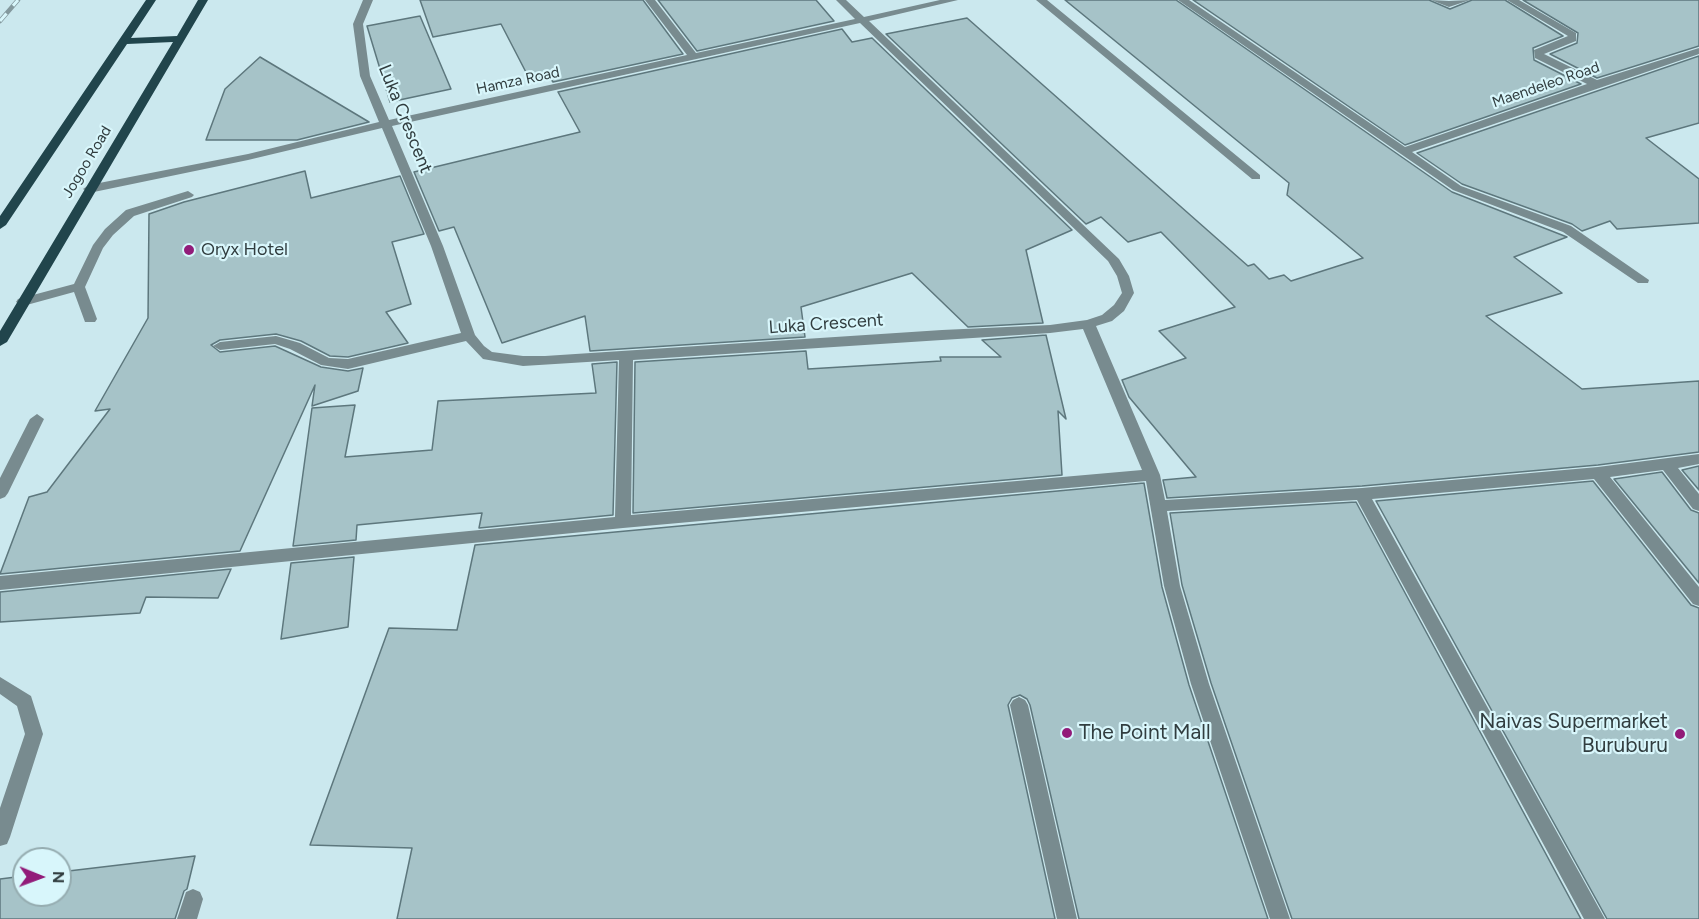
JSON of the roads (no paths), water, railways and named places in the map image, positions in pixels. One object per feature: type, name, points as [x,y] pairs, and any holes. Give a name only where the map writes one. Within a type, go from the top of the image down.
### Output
[{"type":"main road","name":"Jogoo Road","points":[[0,225],[151,0]]},
{"type":"main road","name":"Jogoo Road","points":[[0,342],[202,0]]},
{"type":"main road","points":[[123,41],[180,39]]},
{"type":"street","name":"Luka Crescent","points":[[368,0],[358,24],[362,60],[371,93],[437,246],[469,336],[488,356],[523,361],[1050,329],[1088,324],[1107,318],[1119,308],[1128,293],[1123,276],[1113,260],[841,0]]},
{"type":"street","points":[[650,0],[694,58]]},
{"type":"street","name":"Hamza Road","points":[[89,189],[248,157],[386,124],[953,0]]},
{"type":"street","points":[[1041,0],[1256,177]]},
{"type":"street","points":[[1183,0],[1457,188],[1567,229],[1643,280]]},
{"type":"street","points":[[1436,0],[1449,4],[1465,0]]},
{"type":"street","points":[[1512,0],[1573,35],[1573,39],[1538,52],[1539,56],[1596,84]]},
{"type":"street","name":"Maendeleo Road","points":[[1404,151],[1596,84],[1699,51]]},
{"type":"street","points":[[90,319],[79,287],[97,248],[130,213],[188,195]]},
{"type":"street","points":[[23,303],[79,287]]},
{"type":"street","points":[[1088,324],[1152,475],[1172,586],[1200,684],[1280,919]]},
{"type":"street","points":[[220,346],[276,340],[295,346],[326,362],[348,364],[469,336]]},
{"type":"street","points":[[623,522],[626,355]]},
{"type":"street","points":[[0,493],[37,419]]},
{"type":"street","points":[[1158,506],[1362,494],[1598,473],[1699,459]]},
{"type":"street","points":[[1666,464],[1699,505]]},
{"type":"street","points":[[1598,473],[1699,599]]},
{"type":"street","points":[[0,582],[623,522],[1152,475]]},
{"type":"street","points":[[1362,494],[1417,600],[1595,919]]},
{"type":"street","points":[[0,684],[25,701],[34,734],[0,837]]},
{"type":"street","points":[[1018,705],[1067,919]]},
{"type":"street","points":[[187,919],[193,899]]},
{"type":"railway","points":[[0,21],[18,0]]},
{"type":"place","name":"Oryx Hotel","points":[[189,250]]},
{"type":"place","name":"The Point Mall","points":[[1067,733]]},
{"type":"place","name":"Naivas Supermarket Buruburu","points":[[1680,734]]}]
